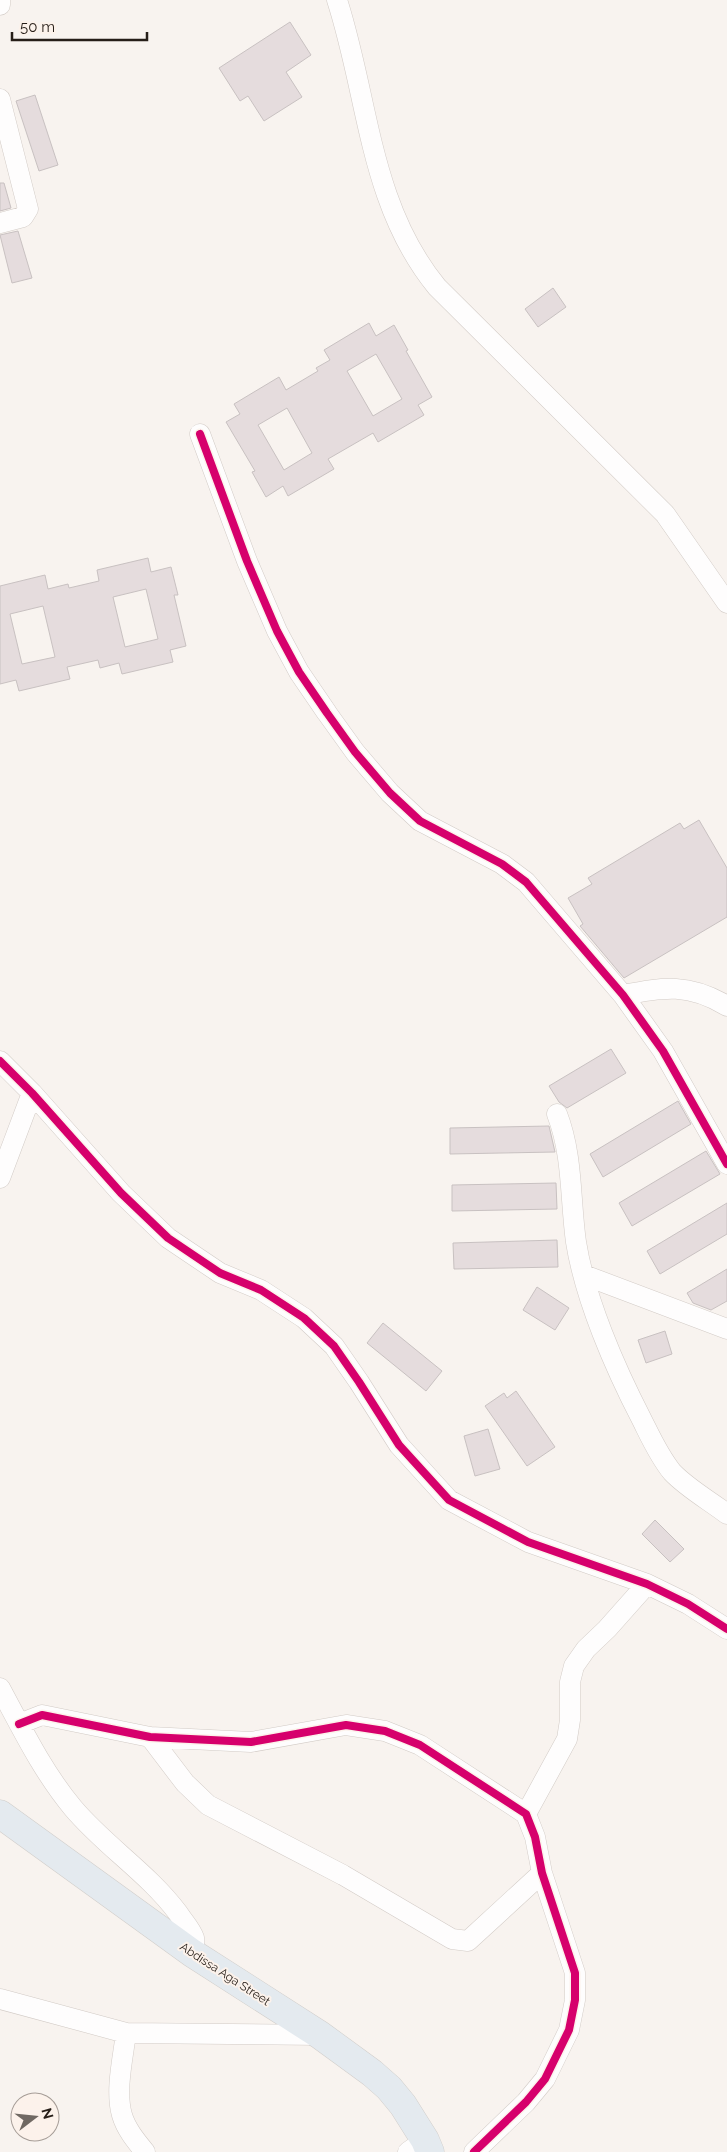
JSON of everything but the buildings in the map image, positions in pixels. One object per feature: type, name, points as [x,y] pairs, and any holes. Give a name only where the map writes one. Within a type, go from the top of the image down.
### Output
[{"type":"highway","name":"Abdissa Aga Street","points":[[0,1814],[192,1953],[320,2035],[389,2088],[421,2148]]},
{"type":"street","points":[[0,0],[0,5]]},
{"type":"street","points":[[337,0],[382,185],[400,231],[418,264],[437,288],[665,514],[727,603]]},
{"type":"street","points":[[0,99],[28,209],[23,217],[0,223]]},
{"type":"street","points":[[200,434],[247,561],[277,631],[299,672],[355,752],[390,794],[420,821],[502,864],[526,882],[623,995],[663,1051],[727,1164]]},
{"type":"street","points":[[623,995],[663,987],[690,989],[727,1006]]},
{"type":"street","points":[[0,1061],[7,1078],[32,1093],[122,1193],[168,1238],[220,1273],[261,1290],[304,1318],[334,1346],[399,1445],[449,1500],[528,1542],[647,1584],[688,1604],[727,1629]]},
{"type":"street","points":[[0,1178],[32,1093]]},
{"type":"street","points":[[557,1114],[564,1132],[569,1158],[576,1240],[584,1275],[602,1332],[628,1394],[660,1456],[674,1474],[727,1514]]},
{"type":"street","points":[[584,1275],[727,1329]]},
{"type":"street","points":[[526,1814],[567,1739],[570,1720],[570,1682],[574,1666],[586,1649],[607,1630],[647,1584]]},
{"type":"street","points":[[0,1688],[51,1778],[75,1809],[172,1904],[194,1938],[195,1944],[192,1953]]},
{"type":"street","points":[[19,1724],[42,1715],[150,1737],[251,1742],[346,1725],[385,1731],[420,1745],[526,1814],[535,1837],[542,1873],[575,1973],[575,2000],[569,2030],[545,2079],[526,2102],[474,2152]]},
{"type":"street","points":[[150,1737],[185,1783],[208,1805],[342,1875],[452,1939],[468,1941],[542,1873]]},
{"type":"street","points":[[0,1999],[126,2033],[320,2035]]},
{"type":"street","points":[[126,2033],[120,2085],[122,2115],[130,2132],[145,2152]]},
{"type":"cycle path","points":[[200,434],[247,561],[277,631],[299,672],[355,752],[390,793],[420,821],[502,864],[526,882],[623,995],[663,1051],[727,1164]]},
{"type":"cycle path","points":[[0,1061],[32,1093],[121,1193],[168,1238],[220,1273],[261,1290],[304,1318],[334,1346],[399,1445],[449,1500],[528,1542],[647,1584],[688,1604],[727,1629]]},
{"type":"cycle path","points":[[19,1724],[42,1715],[150,1737],[251,1742],[346,1725],[385,1731],[420,1745],[526,1814],[535,1837],[542,1873],[575,1973],[575,2000],[569,2030],[545,2079],[526,2102],[474,2152]]}]
